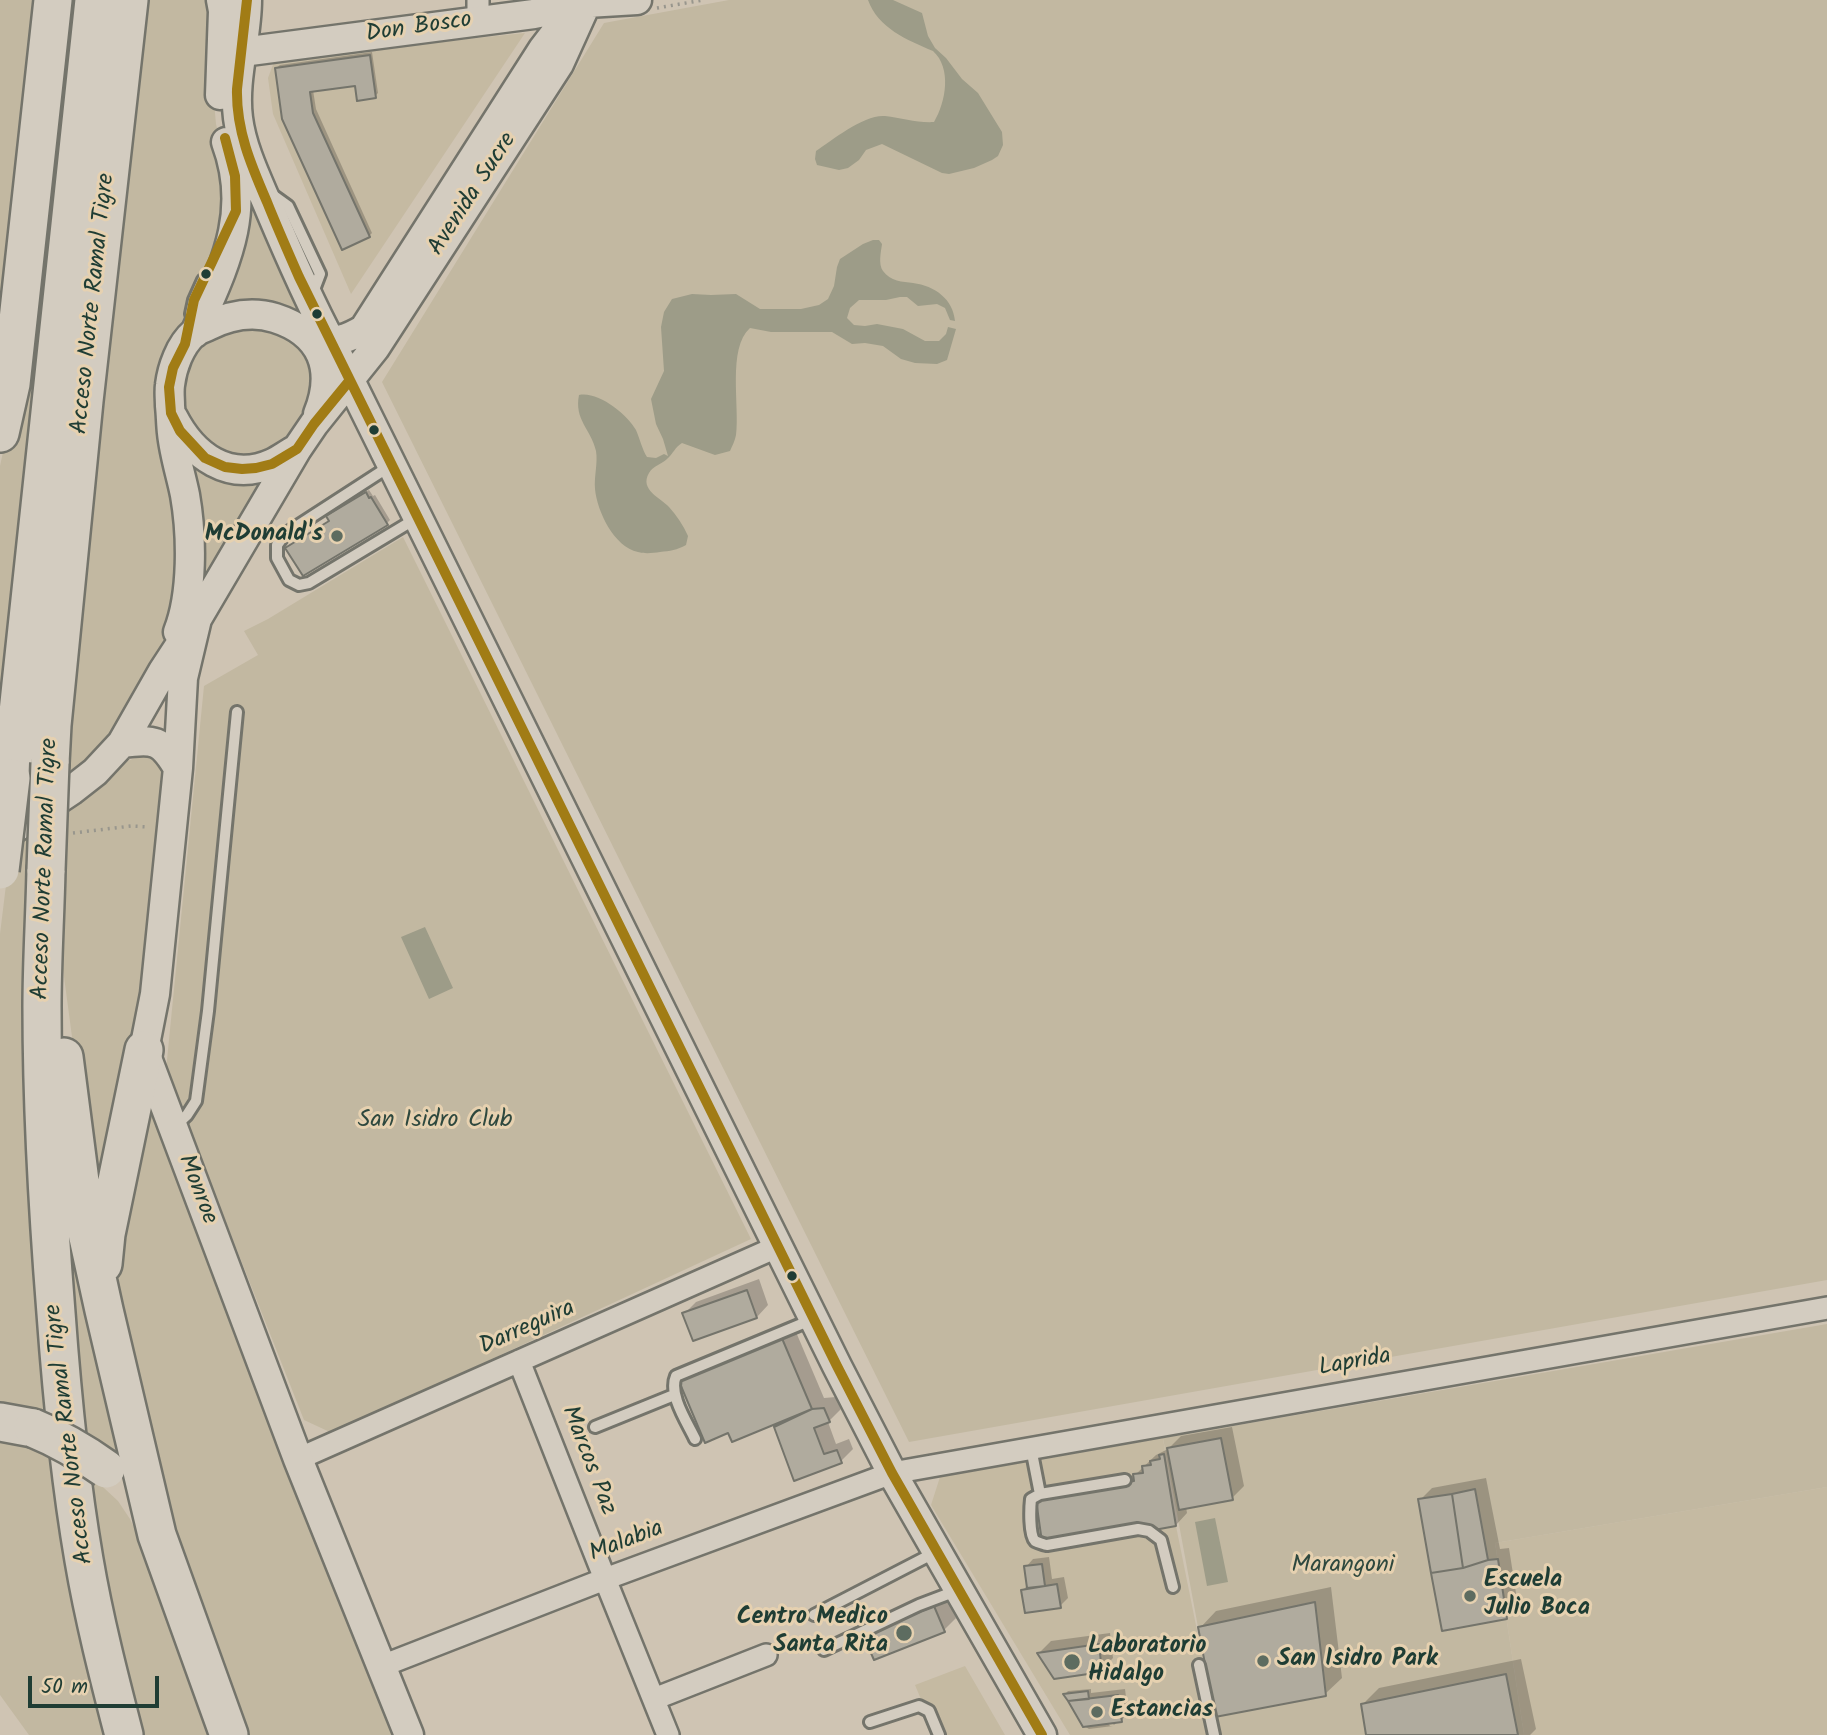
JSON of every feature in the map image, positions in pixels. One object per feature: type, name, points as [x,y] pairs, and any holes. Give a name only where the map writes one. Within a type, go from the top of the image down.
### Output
[{"type":"highway","points":[[0,433],[11,384],[53,0]]},
{"type":"highway","name":"Acceso Norte Ramal Tigre","points":[[0,870],[94,0]]},
{"type":"highway","name":"Acceso Norte Ramal Tigre","points":[[124,1735],[100,1642],[71,1472],[49,1228],[42,1006],[52,725],[129,0]]},
{"type":"highway","points":[[45,928],[82,1203],[104,1310],[157,1535],[229,1735]]},
{"type":"highway","points":[[104,1310],[103,1262],[106,1234],[144,1050]]},
{"type":"highway","points":[[16,1425],[76,1448],[106,1469],[134,1495],[157,1535]]},
{"type":"main road","points":[[0,838],[72,790],[95,772],[122,743],[314,424],[325,391],[323,346],[310,301],[244,146],[238,119],[237,99],[243,52],[240,0],[223,11],[220,111],[222,130],[235,176],[234,231],[229,253],[190,338],[173,368],[169,387],[172,434],[186,499],[190,554],[187,597],[181,625],[163,671]]},
{"type":"main road","name":"Don Bosco","points":[[243,52],[478,11],[534,14],[588,1],[637,0]]},
{"type":"main road","name":"Avenida Sucre","points":[[323,346],[343,340],[364,328],[543,49],[566,19],[588,1]]},
{"type":"main road","name":"Avenida Sucre","points":[[314,424],[376,348],[559,64],[588,1]]},
{"type":"main road","points":[[190,338],[223,319],[245,314],[267,316],[284,321],[323,346],[350,380],[892,1473],[1042,1735]]},
{"type":"main road","points":[[171,413],[180,431],[205,458],[225,467],[256,468],[272,464],[297,449]]},
{"type":"main road","points":[[144,1050],[155,994],[178,768],[183,678],[197,619]]},
{"type":"main road","points":[[122,743],[156,742],[168,750],[178,768]]},
{"type":"main road","name":"Monroe","points":[[144,1050],[298,1459],[408,1735]]},
{"type":"street","name":"Darreguira","points":[[298,1459],[779,1246]]},
{"type":"street","name":"Laprida","points":[[892,1473],[1827,1308]]},
{"type":"street","name":"Marcos Paz","points":[[519,1361],[668,1735]]},
{"type":"street","name":"Malabia","points":[[382,1666],[605,1579],[892,1473]]},
{"type":"street","points":[[654,1699],[766,1655]]},
{"type":"lane","points":[[392,465],[285,534],[277,545],[277,558],[289,580],[299,585],[309,583],[418,517]]},
{"type":"lane","points":[[173,1128],[187,1115],[196,1101],[208,1011],[237,712]]},
{"type":"lane","points":[[695,1439],[674,1395],[673,1383],[677,1376],[814,1319]]},
{"type":"lane","points":[[595,1427],[674,1395]]},
{"type":"lane","points":[[1031,1448],[1040,1494]]},
{"type":"lane","points":[[1125,1480],[1040,1494],[1031,1499],[1033,1538],[1036,1542],[1047,1545],[1138,1530],[1149,1531],[1161,1540],[1173,1587]]},
{"type":"lane","points":[[814,1615],[937,1551]]},
{"type":"lane","points":[[824,1650],[919,1605],[959,1590]]},
{"type":"lane","points":[[1199,1665],[1214,1735]]},
{"type":"lane","points":[[870,1722],[919,1706],[929,1711],[939,1735]]},
{"type":"path","points":[[64,834],[131,826],[172,828]]},
{"type":"shaded area","points":[[868,0],[893,0],[922,13],[928,36],[935,48],[978,93],[1002,132],[1003,145],[998,156],[974,168],[949,174],[882,144],[866,150],[859,160],[848,168],[839,170],[817,165],[816,151],[859,123],[877,116],[934,122],[942,105],[945,76],[939,58],[933,51],[886,26]]},
{"type":"shaded area","points":[[525,33],[351,294],[273,114],[268,78],[275,59]]},
{"type":"shaded area","points":[[873,240],[879,240],[882,244],[881,265],[889,277],[929,287],[942,295],[951,306],[955,321],[950,320],[945,308],[937,304],[918,306],[907,297],[859,300],[850,308],[847,318],[854,325],[877,324],[903,329],[925,341],[939,341],[946,334],[948,327],[956,329],[947,360],[937,364],[915,363],[901,359],[883,346],[852,344],[832,332],[771,332],[750,328],[739,349],[736,435],[730,451],[715,455],[682,443],[667,459],[651,471],[647,479],[652,493],[669,507],[682,524],[688,536],[686,545],[670,551],[646,553],[629,549],[621,543],[608,527],[596,498],[596,451],[581,418],[579,395],[603,400],[626,417],[636,430],[647,457],[656,458],[664,454],[668,456],[656,424],[651,399],[664,371],[661,327],[664,312],[672,299],[692,294],[736,294],[760,309],[801,309],[819,305],[828,299],[834,286],[840,259]]},
{"type":"shaded area","points":[[425,927],[453,988],[429,999],[401,937]]},
{"type":"shaded area","points":[[1163,1438],[1176,1526],[1218,1735],[1070,1735],[931,1505],[940,1477]]},
{"type":"shaded area","points":[[1827,1487],[1827,1735],[1524,1735],[1495,1543]]},
{"type":"shaded area","points":[[1215,1518],[1228,1582],[1207,1586],[1195,1522]]},
{"type":"shaded area","points":[[965,1666],[1005,1735],[936,1735],[915,1685]]},
{"type":"green space","points":[[0,0],[41,0],[0,398]]},
{"type":"green space","points":[[57,0],[84,0],[0,750],[0,466],[15,396]]},
{"type":"green space","points":[[138,0],[218,0],[214,102],[216,124],[229,178],[216,245],[162,385],[183,569],[172,626],[142,691],[111,743],[0,835]]},
{"type":"green space","points":[[729,0],[1827,0],[1827,1280],[909,1442],[382,382],[604,23]]},
{"type":"green space","points":[[245,187],[307,325],[207,315]]},
{"type":"green space","points":[[247,323],[273,328],[294,343],[309,364],[314,390],[309,416],[294,437],[273,452],[247,457],[221,452],[200,437],[185,416],[180,390],[185,364],[200,343],[221,328]]},
{"type":"green space","points":[[182,450],[271,479],[192,604]]},
{"type":"green space","name":"San Isidro Club","points":[[403,537],[751,1239],[332,1433],[304,1420],[166,1070],[204,686],[258,655],[244,631]]},
{"type":"green space","points":[[140,756],[154,758],[166,767],[160,907],[98,1232],[57,924],[30,868],[112,1735],[29,1735],[0,1695],[0,934],[6,885],[0,888],[0,858],[65,811],[120,764]]},
{"type":"green space","points":[[146,1088],[157,1125],[399,1735],[243,1735],[174,1551],[118,1318],[115,1251]]},
{"type":"green space","points":[[57,1133],[125,1472],[83,1440]]},
{"type":"green space","name":"Marangoni","points":[[1827,1324],[1827,1487],[1495,1543],[1524,1735],[1218,1735],[1163,1438]]},
{"type":"green space","points":[[90,1475],[118,1501],[130,1519],[160,1584],[218,1735],[143,1735],[111,1600]]},
{"type":"building","points":[[370,55],[376,98],[357,101],[355,86],[310,92],[313,113],[370,237],[342,250],[282,119],[275,68]]},
{"type":"building","name":"McDonald's","points":[[366,492],[388,525],[303,576],[285,548],[329,521],[326,516]]},
{"type":"building","points":[[747,1290],[757,1318],[693,1341],[682,1313]]},
{"type":"building","points":[[781,1336],[812,1409],[732,1442],[728,1433],[705,1443],[678,1379]]},
{"type":"building","points":[[824,1408],[830,1422],[814,1428],[824,1454],[837,1450],[842,1463],[794,1481],[774,1427],[812,1409]]},
{"type":"building","points":[[1221,1438],[1233,1500],[1179,1510],[1167,1448]]},
{"type":"building","points":[[1164,1454],[1176,1526],[1154,1530],[1152,1525],[1042,1542],[1036,1500],[1127,1486],[1126,1482],[1134,1481],[1133,1474],[1143,1473],[1142,1466],[1151,1465],[1150,1461],[1160,1459],[1159,1455]]},
{"type":"building","points":[[1475,1489],[1488,1560],[1463,1568],[1452,1494]]},
{"type":"building","points":[[1452,1494],[1463,1568],[1431,1573],[1418,1499]]},
{"type":"building","name":"Escuela Julio Boca","points":[[1498,1559],[1507,1619],[1442,1631],[1431,1573]]},
{"type":"building","points":[[1042,1564],[1045,1586],[1027,1588],[1024,1566]]},
{"type":"building","points":[[1057,1584],[1061,1608],[1025,1613],[1021,1590]]},
{"type":"building","name":"San Isidro Park","points":[[1315,1602],[1326,1696],[1215,1717],[1198,1627]]},
{"type":"building","name":"Centro Medico Santa Rita","points":[[934,1606],[945,1632],[874,1660],[863,1635]]},
{"type":"building","name":"Laboratorio Hidalgo","points":[[1099,1644],[1102,1672],[1054,1679],[1037,1653]]},
{"type":"building","points":[[1506,1674],[1518,1735],[1366,1735],[1361,1704]]},
{"type":"building","points":[[1088,1691],[1089,1699],[1068,1701],[1063,1694]]},
{"type":"building","name":"Estancias","points":[[1118,1695],[1122,1722],[1083,1727],[1068,1701]]},
{"type":"transit line","points":[[247,0],[237,89],[239,119],[250,161],[299,277],[837,1366],[892,1473],[1042,1735]]},
{"type":"transit line","points":[[225,138],[235,176],[236,211],[194,300],[185,344],[173,368],[169,387],[171,413],[180,431],[205,458],[225,467],[242,469],[272,464],[297,449],[350,380]]},
{"type":"place","name":"McDonald's","points":[[337,536]]},
{"type":"place","name":"Escuela Julio Boca","points":[[1470,1596]]},
{"type":"place","name":"Centro Medico Santa Rita","points":[[904,1633]]},
{"type":"place","name":"San Isidro Park","points":[[1263,1661]]},
{"type":"place","name":"Laboratorio Hidalgo","points":[[1072,1662]]},
{"type":"place","name":"Estancias","points":[[1097,1712]]}]
